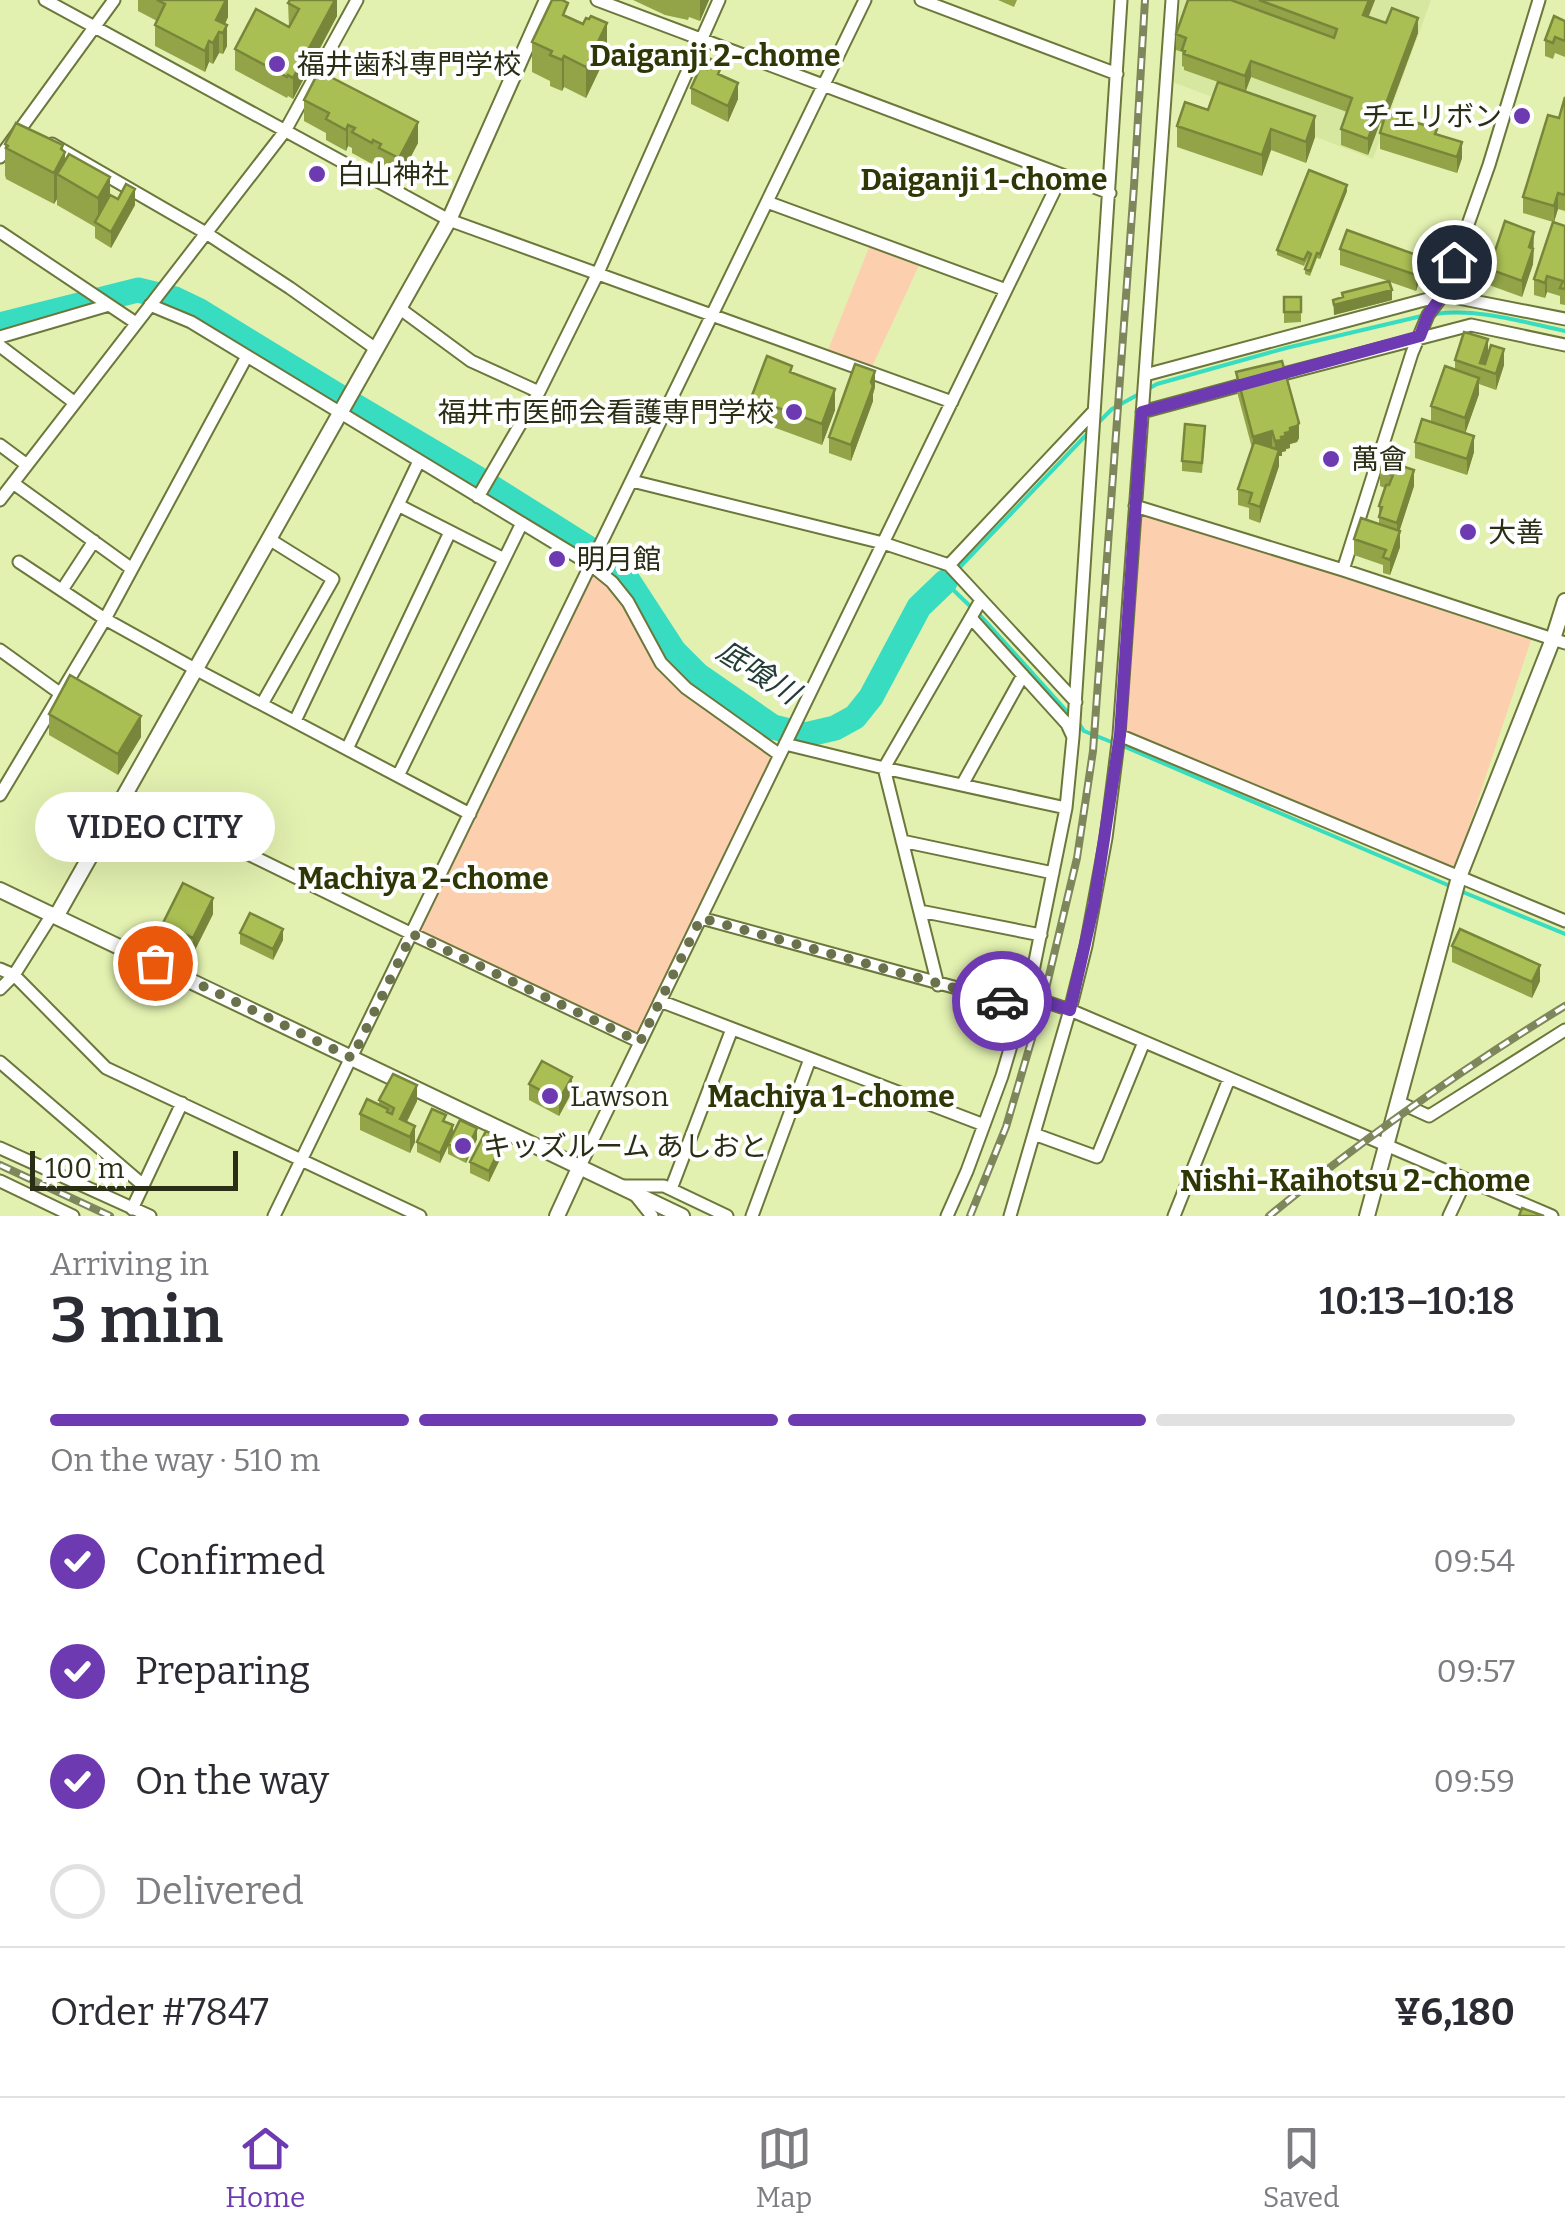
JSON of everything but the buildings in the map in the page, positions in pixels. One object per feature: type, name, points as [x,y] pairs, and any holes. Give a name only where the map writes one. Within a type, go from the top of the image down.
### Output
[{"type":"street","points":[[46,0],[448,220],[952,402]]},
{"type":"street","points":[[0,157],[114,0]]},
{"type":"street","points":[[0,500],[285,131],[358,0]]},
{"type":"street","points":[[0,988],[14,976],[55,914],[125,794],[448,220],[547,0]]},
{"type":"street","points":[[597,0],[1110,192]]},
{"type":"street","points":[[478,497],[539,392],[597,274],[719,0]]},
{"type":"street","points":[[274,1216],[866,0]]},
{"type":"street","points":[[921,0],[1117,74]]},
{"type":"street","points":[[947,1216],[1002,1076],[1042,936],[1066,808],[1121,0]]},
{"type":"street","points":[[1010,1216],[1070,1010],[1098,888],[1120,735],[1172,0]]},
{"type":"street","points":[[1342,570],[1412,353],[1428,315],[1443,294],[1489,165],[1539,0]]},
{"type":"street","points":[[22,126],[206,234],[376,348]]},
{"type":"street","points":[[557,1216],[1062,175]]},
{"type":"street","points":[[768,202],[1006,290]]},
{"type":"street","points":[[0,232],[136,323]]},
{"type":"street","points":[[1145,375],[1443,294],[1565,319]]},
{"type":"street","points":[[0,336],[109,305]]},
{"type":"street","points":[[150,305],[191,322],[591,564],[628,602],[661,663],[686,688],[783,749],[1066,808]]},
{"type":"street","points":[[399,308],[471,361],[539,392]]},
{"type":"street","points":[[1142,412],[1471,324],[1565,345]]},
{"type":"street","points":[[0,346],[75,403]]},
{"type":"street","points":[[0,796],[106,619],[247,356]]},
{"type":"street","points":[[948,565],[1094,411]]},
{"type":"street","points":[[0,445],[26,465]]},
{"type":"street","points":[[294,722],[419,462]]},
{"type":"street","points":[[632,480],[883,543],[948,565],[1076,702]]},
{"type":"street","points":[[12,483],[132,569]]},
{"type":"street","points":[[398,505],[504,560]]},
{"type":"street","points":[[1135,506],[1559,641]]},
{"type":"street","points":[[398,776],[522,523]]},
{"type":"street","points":[[346,749],[450,532]]},
{"type":"street","points":[[262,704],[333,579],[268,539]]},
{"type":"street","points":[[62,590],[94,542]]},
{"type":"street","points":[[19,562],[106,619],[470,814]]},
{"type":"street","points":[[938,985],[884,768],[981,600]]},
{"type":"street","points":[[1367,1216],[1459,877],[1559,641],[1565,600]]},
{"type":"street","points":[[971,618],[1066,724],[1073,737]]},
{"type":"street","points":[[0,650],[61,694]]},
{"type":"street","points":[[962,785],[1023,676]]},
{"type":"street","points":[[1120,735],[1565,921]]},
{"type":"street","points":[[0,764],[13,774]]},
{"type":"street","points":[[125,794],[640,1042]]},
{"type":"street","points":[[902,840],[1053,873]]},
{"type":"street","points":[[0,890],[682,1216]]},
{"type":"street","points":[[920,911],[1042,936]]},
{"type":"street","points":[[701,918],[938,985],[1070,1010],[1552,1216]]},
{"type":"street","points":[[0,969],[14,976],[106,1068],[420,1216]]},
{"type":"street","points":[[660,1001],[984,1125]]},
{"type":"street","points":[[671,1190],[732,1029]]},
{"type":"street","points":[[1398,1102],[1429,1116],[1565,1030]]},
{"type":"street","points":[[1034,1134],[1098,1157],[1144,1042]]},
{"type":"street","points":[[752,1216],[810,1058]]},
{"type":"street","points":[[0,1062],[143,1185]]},
{"type":"street","points":[[1174,1216],[1229,1079]]},
{"type":"street","points":[[132,1209],[182,1103]]},
{"type":"street","points":[[0,1148],[150,1216]]},
{"type":"street","points":[[1449,1216],[1466,1180]]},
{"type":"street","points":[[0,1181],[72,1216]]},
{"type":"street","points":[[626,1189],[664,1186],[728,1216]]},
{"type":"street","points":[[626,1189],[652,1216]]},
{"type":"shaded area","points":[[1180,0],[1431,0],[1373,159],[1173,82]]},
{"type":"shaded area","points":[[872,240],[922,259],[871,369],[828,350]]},
{"type":"shaded area","points":[[1135,513],[1336,574],[1531,640],[1455,869],[1120,730]]},
{"type":"shaded area","points":[[591,565],[628,602],[669,671],[780,755],[640,1042],[412,934]]},
{"type":"waterway","name":"底喰川","points":[[0,325],[138,290],[175,299],[198,310],[620,568],[674,651],[698,675],[773,727],[805,735],[835,728],[855,717],[871,697],[919,607],[945,582]]},
{"type":"waterway","name":"底喰川","points":[[1435,314],[1484,314],[1565,331]]},
{"type":"waterway","name":"底喰川","points":[[1097,424],[1112,409],[1157,384],[1426,315]]},
{"type":"waterway","name":"底喰川","points":[[959,568],[1090,431]]},
{"type":"waterway","points":[[952,575],[945,582],[971,607]]},
{"type":"waterway","points":[[978,613],[1072,717]]},
{"type":"waterway","points":[[1079,724],[1084,731],[1114,743]]},
{"type":"waterway","points":[[1123,746],[1450,886]]},
{"type":"waterway","points":[[1458,890],[1565,934]]},
{"type":"railway","points":[[970,1216],[1006,1127],[1043,1001],[1077,858],[1093,751],[1145,0]]},
{"type":"railway","points":[[1269,1216],[1414,1106],[1565,1006]]},
{"type":"railway","points":[[0,1165],[110,1216]]},
{"type":"way so far","points":[[155,963],[352,1058],[412,934],[640,1042],[701,918],[1002,1001]]},
{"type":"place","name":"福井歯科専門学校","points":[[277,64]]},
{"type":"place","name":"チェリボン","points":[[1522,116]]},
{"type":"place","name":"白山神社","points":[[317,174]]},
{"type":"place","name":"福井市医師会看護専門学校","points":[[794,412]]},
{"type":"place","name":"萬會","points":[[1331,459]]},
{"type":"place","name":"大善","points":[[1468,532]]},
{"type":"place","name":"明月館","points":[[557,559]]},
{"type":"place","name":"VIDEO CITY","points":[[155,963]]},
{"type":"place","name":"Lawson","points":[[550,1096]]},
{"type":"place","name":"キッズルーム あしおと","points":[[463,1146]]},
{"type":"district","name":"Daiganji 2-chome","points":[[715,56]]},
{"type":"district","name":"Daiganji 1-chome","points":[[984,180]]},
{"type":"district","name":"Machiya 2-chome","points":[[423,879]]},
{"type":"district","name":"Machiya 1-chome","points":[[831,1097]]},
{"type":"district","name":"Nishi-Kaihotsu 2-chome","points":[[1355,1181]]},
{"type":"route","points":[[1002,1001],[1023,1006],[1026,995],[1070,1010],[1086,946],[1120,735],[1142,412],[1420,336],[1428,315],[1443,294],[1454,262]]}]
